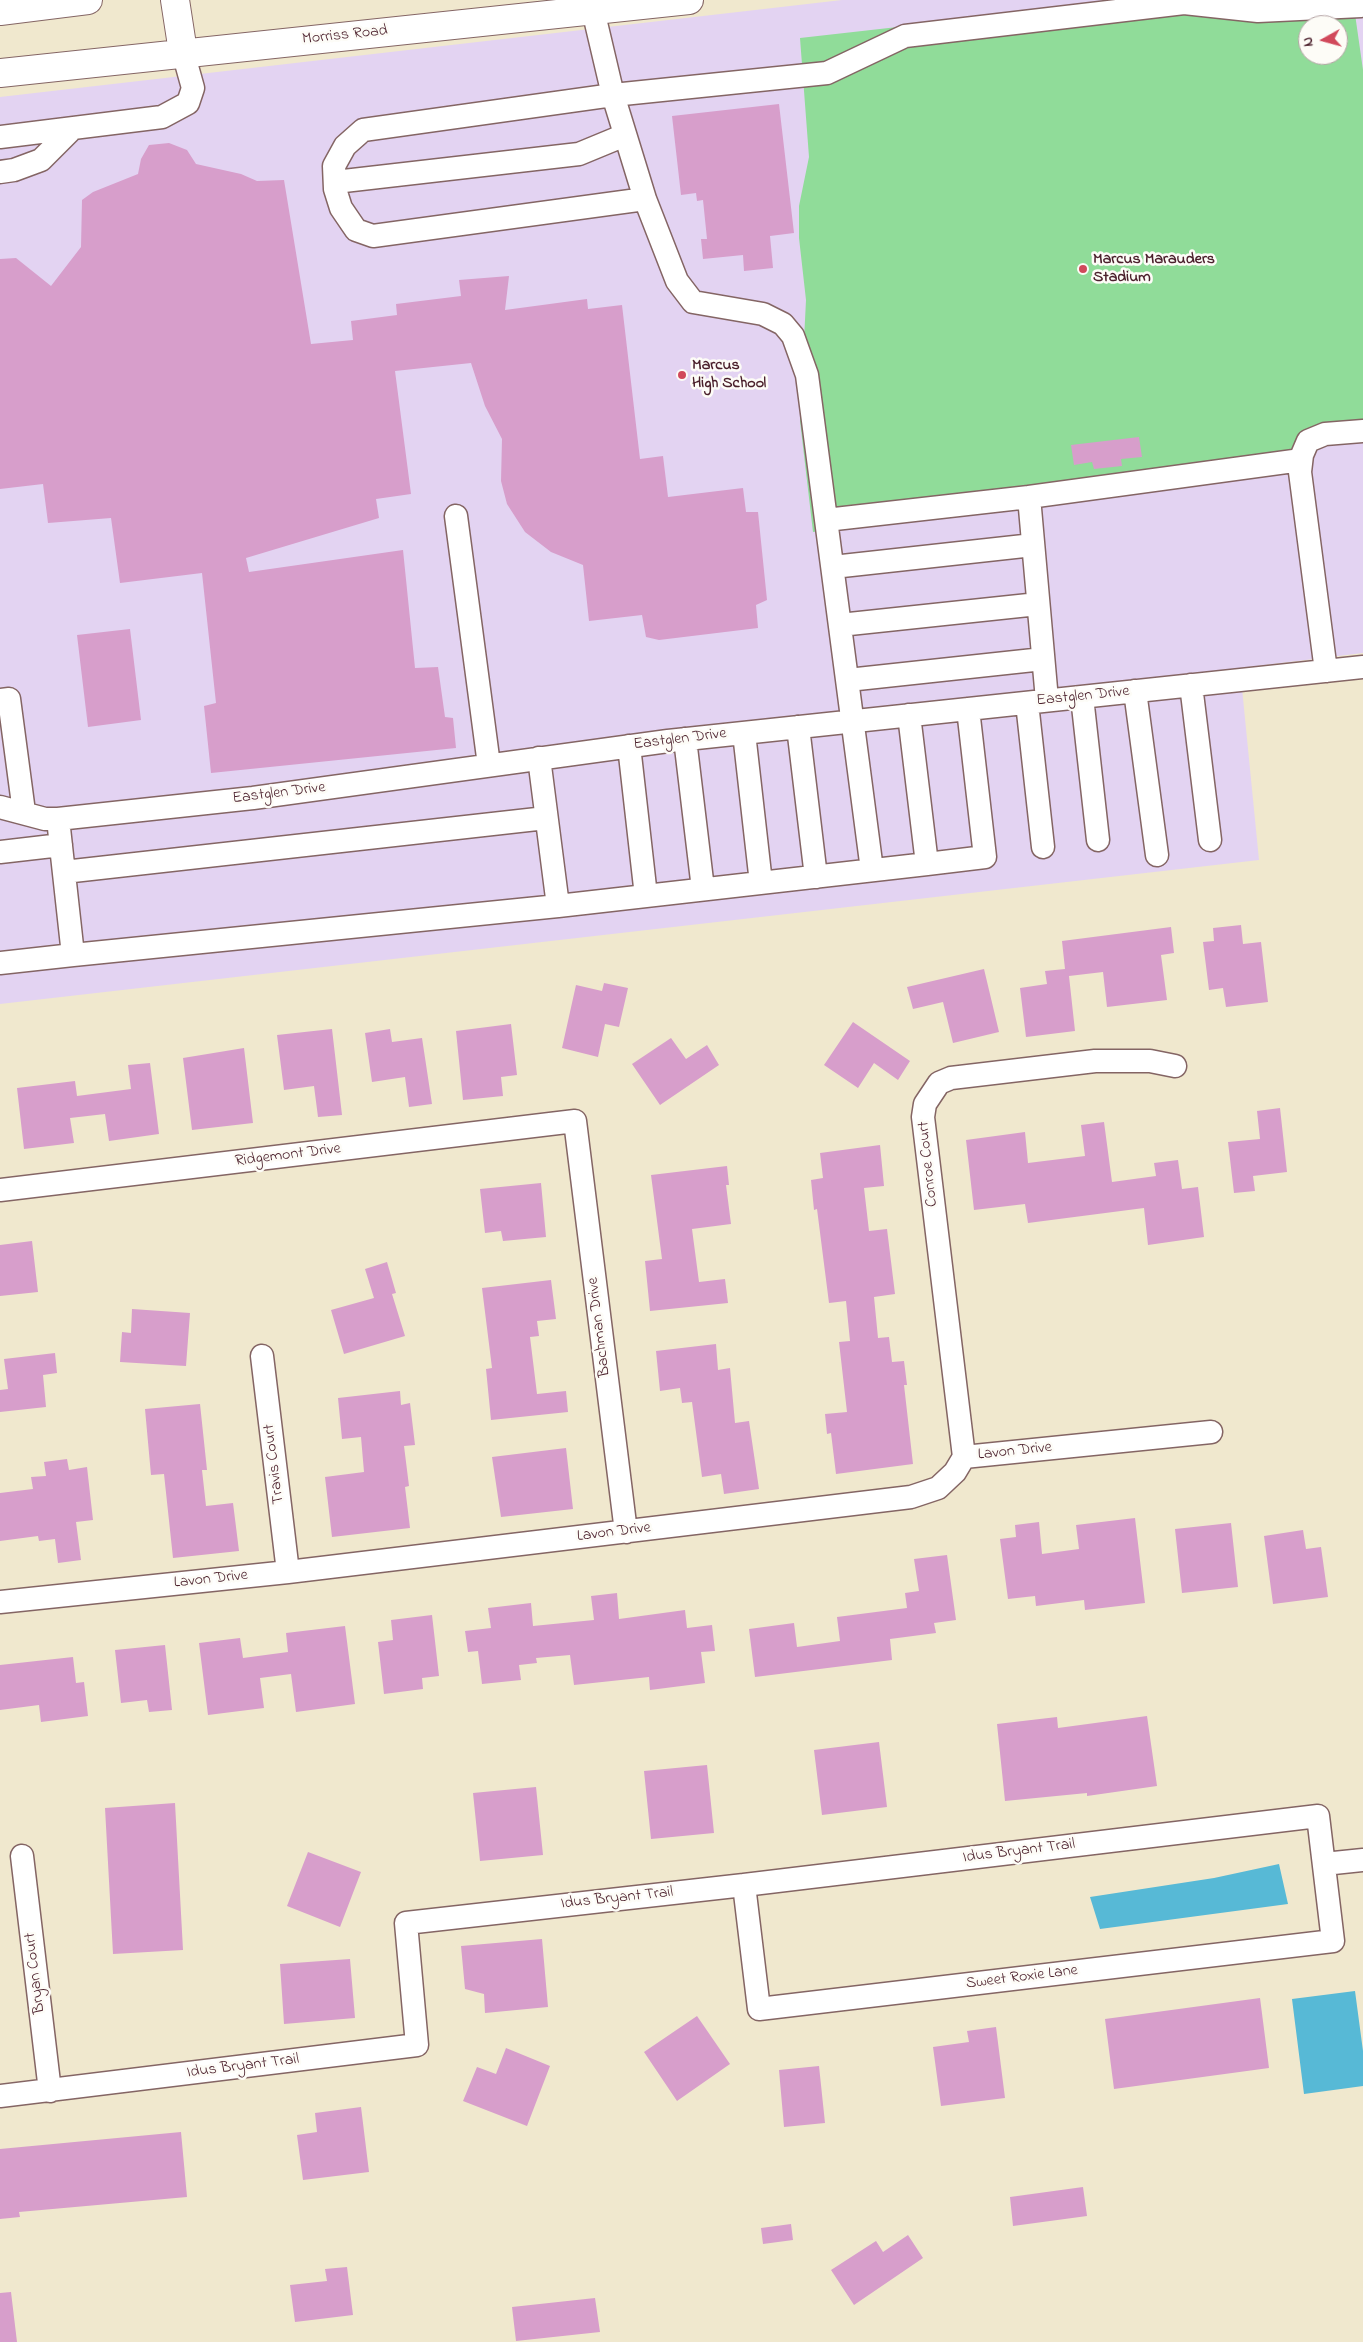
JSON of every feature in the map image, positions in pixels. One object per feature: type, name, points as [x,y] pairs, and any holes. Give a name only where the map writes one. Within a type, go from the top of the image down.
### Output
[{"type":"main road","points":[[0,11],[88,0]]},
{"type":"main road","points":[[174,0],[183,52]]},
{"type":"main road","name":"Morriss Road","points":[[0,73],[593,5],[689,0]]},
{"type":"street","points":[[645,199],[373,236],[356,230],[340,208],[334,182],[334,166],[345,146],[363,130],[612,95],[827,73],[905,36],[1184,3],[1258,11],[1361,11]]},
{"type":"street","points":[[593,5],[612,95],[645,199],[677,281],[693,302],[763,314],[783,324],[793,336],[807,375],[872,870]]},
{"type":"street","points":[[0,137],[162,117],[188,103],[193,88],[183,52]]},
{"type":"street","points":[[0,172],[14,170],[41,160],[72,128]]},
{"type":"street","points":[[334,182],[579,154],[625,134]]},
{"type":"street","points":[[1326,671],[1300,472],[1301,460],[1308,441],[1325,434],[1363,430]]},
{"type":"street","points":[[826,520],[1029,497],[1301,460]]},
{"type":"street","points":[[1029,497],[1043,659],[1037,701],[1043,847]]},
{"type":"street","points":[[456,516],[488,766]]},
{"type":"street","points":[[833,567],[1033,545]]},
{"type":"street","points":[[840,625],[1038,604]]},
{"type":"street","points":[[848,680],[1043,659]]},
{"type":"street","name":"Eastglen Drive","points":[[0,807],[45,818],[58,819],[253,798],[685,739],[1363,667]]},
{"type":"street","points":[[1191,685],[1210,840]]},
{"type":"street","points":[[1135,691],[1157,855]]},
{"type":"street","points":[[1082,697],[1098,840]]},
{"type":"street","points":[[0,700],[9,699],[8,754],[24,812]]},
{"type":"street","points":[[0,963],[558,906],[985,857],[968,709]]},
{"type":"street","points":[[909,715],[927,864]]},
{"type":"street","points":[[798,727],[816,877]]},
{"type":"street","points":[[744,733],[762,883]]},
{"type":"street","points":[[685,739],[703,889]]},
{"type":"street","points":[[629,746],[646,896]]},
{"type":"street","points":[[538,758],[558,906]]},
{"type":"street","points":[[64,872],[546,818]]},
{"type":"street","points":[[58,819],[73,955]]},
{"type":"street","points":[[0,852],[61,845]]},
{"type":"street","name":"Conroe Court","points":[[964,1457],[923,1117],[925,1104],[939,1083],[951,1078],[1095,1061],[1150,1061],[1175,1066]]},
{"type":"street","name":"Ridgemont Drive","points":[[0,1190],[575,1122]]},
{"type":"street","name":"Bachman Drive","points":[[575,1122],[626,1532]]},
{"type":"street","name":"Travis Court","points":[[262,1356],[288,1572]]},
{"type":"street","name":"Lavon Drive","points":[[0,1602],[288,1572],[911,1497],[938,1488],[955,1472],[964,1457],[1211,1432]]},
{"type":"street","name":"Idus Bryant Trail","points":[[0,2096],[417,2045],[406,1923],[744,1885],[1318,1816],[1324,1864]]},
{"type":"street","name":"Bryan Court","points":[[22,1856],[50,2091]]},
{"type":"street","points":[[1324,1864],[1363,1860]]},
{"type":"street","name":"Sweet Roxie Lane","points":[[744,1885],[759,2009],[1333,1941],[1324,1864]]},
{"type":"shaded area","name":"Marcus High School","points":[[842,0],[1363,0],[1363,653],[1240,668],[1259,860],[0,1004],[0,97]]},
{"type":"green space","name":"Marcus Marauders Stadium","points":[[1137,0],[1353,0],[1363,70],[1363,419],[1272,476],[813,532],[800,421],[806,300],[799,238],[799,206],[809,157],[800,38]]},
{"type":"water","points":[[1279,1864],[1288,1904],[1100,1929],[1090,1897],[1214,1878]]},
{"type":"water","points":[[1355,1991],[1363,2051],[1363,2086],[1304,2094],[1292,1999]]},
{"type":"building","points":[[779,104],[794,233],[770,236],[773,268],[744,271],[743,255],[703,259],[701,239],[707,239],[703,200],[697,201],[696,193],[681,195],[672,116]]},
{"type":"building","points":[[169,143],[187,150],[196,164],[241,174],[257,181],[284,180],[311,344],[353,340],[351,321],[397,315],[396,304],[461,296],[459,280],[509,276],[505,310],[587,299],[588,309],[622,305],[640,459],[663,456],[668,497],[743,488],[746,512],[758,512],[767,600],[756,605],[758,628],[659,640],[646,637],[642,615],[589,621],[583,565],[551,552],[525,532],[507,504],[501,481],[502,439],[485,406],[471,363],[395,371],[411,494],[376,499],[379,518],[246,558],[249,572],[403,550],[415,668],[438,667],[445,717],[453,718],[456,748],[211,773],[204,706],[216,703],[202,573],[120,583],[111,518],[48,523],[43,484],[0,489],[0,259],[16,258],[51,286],[81,247],[82,200],[93,192],[138,174],[141,159],[149,145]]},
{"type":"building","points":[[1139,437],[1142,457],[1121,459],[1122,466],[1094,469],[1092,462],[1074,465],[1071,445]]},
{"type":"building","points":[[130,629],[141,720],[88,727],[77,635]]},
{"type":"building","points":[[1241,925],[1243,944],[1261,942],[1268,1002],[1226,1007],[1223,988],[1209,990],[1203,942],[1214,941],[1213,928]]},
{"type":"building","points":[[1171,927],[1174,953],[1161,955],[1167,1000],[1107,1007],[1103,972],[1069,976],[1075,1031],[1026,1037],[1020,988],[1047,984],[1045,971],[1065,969],[1062,941]]},
{"type":"building","points":[[984,969],[999,1032],[953,1043],[943,1002],[913,1009],[907,987]]},
{"type":"building","points":[[604,983],[628,988],[619,1027],[605,1024],[598,1057],[562,1048],[576,985],[602,991]]},
{"type":"building","points":[[853,1022],[910,1061],[898,1080],[874,1063],[858,1088],[824,1065]]},
{"type":"building","points":[[511,1024],[517,1075],[501,1077],[503,1096],[463,1100],[456,1031]]},
{"type":"building","points":[[332,1029],[342,1115],[318,1117],[314,1086],[284,1090],[277,1035]]},
{"type":"building","points":[[390,1029],[392,1042],[422,1038],[432,1104],[409,1107],[405,1077],[372,1082],[365,1033]]},
{"type":"building","points":[[671,1038],[686,1059],[707,1045],[719,1065],[660,1105],[632,1064]]},
{"type":"building","points":[[244,1048],[253,1123],[192,1130],[183,1058]]},
{"type":"building","points":[[150,1063],[159,1134],[109,1141],[105,1114],[70,1118],[74,1143],[24,1149],[17,1088],[75,1081],[77,1096],[131,1089],[128,1065]]},
{"type":"building","points":[[1280,1108],[1287,1172],[1253,1176],[1255,1191],[1234,1193],[1228,1142],[1260,1139],[1257,1111]]},
{"type":"building","points":[[1104,1122],[1112,1182],[1156,1176],[1154,1163],[1178,1160],[1182,1189],[1198,1187],[1204,1237],[1148,1245],[1144,1208],[1028,1223],[1025,1204],[974,1210],[966,1140],[1025,1132],[1028,1163],[1085,1156],[1081,1125]]},
{"type":"building","points":[[880,1145],[884,1186],[864,1188],[869,1231],[887,1229],[895,1294],[874,1297],[878,1338],[889,1337],[892,1362],[904,1361],[907,1385],[904,1385],[913,1464],[836,1474],[831,1433],[827,1434],[825,1414],[847,1412],[839,1342],[850,1341],[846,1301],[829,1303],[817,1209],[814,1210],[811,1180],[823,1178],[820,1153]]},
{"type":"building","points":[[727,1166],[729,1185],[726,1185],[731,1224],[692,1229],[699,1282],[725,1279],[728,1303],[650,1311],[645,1261],[662,1259],[651,1175]]},
{"type":"building","points":[[541,1183],[546,1237],[503,1241],[501,1231],[485,1233],[480,1189]]},
{"type":"building","points":[[32,1241],[38,1292],[0,1296],[0,1245]]},
{"type":"building","points":[[387,1262],[396,1293],[392,1294],[405,1336],[344,1354],[331,1310],[374,1298],[365,1269]]},
{"type":"building","points":[[551,1280],[556,1319],[537,1321],[539,1336],[530,1337],[537,1394],[566,1391],[568,1412],[491,1420],[486,1369],[492,1368],[482,1288]]},
{"type":"building","points":[[132,1309],[190,1313],[186,1366],[120,1362],[122,1332],[131,1333]]},
{"type":"building","points":[[716,1344],[718,1370],[730,1368],[735,1423],[749,1421],[759,1489],[724,1494],[721,1474],[702,1477],[692,1402],[682,1403],[680,1388],[660,1391],[656,1351]]},
{"type":"building","points":[[55,1353],[57,1373],[43,1375],[46,1407],[0,1412],[0,1390],[8,1389],[4,1359]]},
{"type":"building","points":[[400,1391],[401,1405],[410,1403],[415,1445],[404,1446],[409,1486],[405,1487],[410,1528],[332,1537],[325,1477],[364,1472],[361,1437],[342,1439],[338,1398]]},
{"type":"building","points":[[200,1404],[207,1470],[202,1470],[206,1506],[233,1503],[239,1551],[173,1558],[164,1474],[151,1475],[145,1409]]},
{"type":"building","points":[[566,1448],[573,1509],[501,1517],[492,1457]]},
{"type":"building","points":[[67,1459],[69,1470],[87,1467],[93,1520],[76,1522],[81,1560],[58,1563],[55,1539],[39,1541],[38,1536],[0,1541],[0,1493],[33,1489],[31,1477],[46,1476],[44,1462]]},
{"type":"building","points":[[1135,1518],[1145,1603],[1085,1610],[1084,1600],[1036,1606],[1035,1596],[1008,1599],[1000,1539],[1016,1537],[1015,1525],[1039,1522],[1042,1554],[1079,1549],[1076,1525]]},
{"type":"building","points":[[1231,1523],[1238,1587],[1182,1593],[1175,1529]]},
{"type":"building","points":[[1303,1530],[1306,1549],[1321,1547],[1328,1597],[1273,1604],[1264,1536]]},
{"type":"building","points":[[947,1555],[956,1620],[934,1623],[936,1633],[890,1639],[892,1660],[755,1677],[749,1629],[794,1623],[797,1647],[840,1641],[837,1617],[907,1608],[905,1593],[919,1591],[914,1559]]},
{"type":"building","points":[[617,1593],[619,1619],[685,1610],[687,1628],[712,1625],[715,1651],[701,1652],[705,1683],[650,1690],[649,1677],[574,1685],[570,1655],[536,1658],[537,1663],[519,1665],[521,1680],[482,1684],[478,1651],[468,1652],[465,1631],[491,1628],[488,1608],[531,1603],[533,1626],[594,1620],[591,1596]]},
{"type":"building","points":[[432,1615],[439,1676],[422,1678],[423,1689],[384,1694],[378,1642],[393,1640],[391,1620]]},
{"type":"building","points":[[345,1626],[355,1704],[296,1712],[291,1674],[260,1678],[264,1708],[208,1715],[199,1643],[240,1638],[243,1658],[288,1652],[286,1633]]},
{"type":"building","points":[[165,1645],[172,1710],[149,1712],[147,1700],[121,1703],[115,1650]]},
{"type":"building","points":[[73,1657],[76,1683],[84,1682],[88,1716],[41,1722],[39,1705],[0,1710],[0,1665]]},
{"type":"building","points":[[1147,1716],[1157,1786],[1087,1796],[1087,1793],[1005,1801],[997,1724],[1057,1717],[1058,1728]]},
{"type":"building","points":[[879,1742],[887,1807],[822,1815],[814,1750]]},
{"type":"building","points":[[707,1765],[714,1833],[651,1839],[644,1771]]},
{"type":"building","points":[[536,1787],[543,1855],[480,1861],[473,1793]]},
{"type":"building","points":[[175,1803],[183,1950],[113,1954],[105,1808]]},
{"type":"building","points":[[308,1852],[361,1872],[340,1927],[287,1906]]},
{"type":"building","points":[[542,1939],[548,2007],[485,2013],[484,1994],[465,1989],[461,1946]]},
{"type":"building","points":[[350,1959],[355,2018],[284,2024],[280,1964]]},
{"type":"building","points":[[1260,1998],[1269,2068],[1114,2089],[1105,2019]]},
{"type":"building","points":[[697,2016],[730,2064],[677,2101],[644,2052]]},
{"type":"building","points":[[996,2027],[1005,2098],[941,2106],[933,2047],[969,2042],[967,2031]]},
{"type":"building","points":[[506,2048],[550,2066],[527,2126],[463,2101],[477,2067],[496,2074]]},
{"type":"building","points":[[819,2066],[825,2123],[784,2127],[779,2070]]},
{"type":"building","points":[[361,2107],[369,2172],[303,2180],[297,2135],[317,2132],[315,2113]]},
{"type":"building","points":[[181,2132],[187,2197],[19,2212],[20,2217],[0,2219],[0,2149]]},
{"type":"building","points":[[1083,2187],[1087,2216],[1013,2226],[1010,2197]]},
{"type":"building","points":[[791,2224],[793,2240],[763,2244],[761,2228]]},
{"type":"building","points":[[908,2235],[923,2258],[854,2305],[831,2270],[876,2241],[883,2252]]},
{"type":"building","points":[[347,2267],[353,2315],[295,2322],[290,2285],[327,2281],[325,2269]]},
{"type":"building","points":[[11,2292],[17,2342],[0,2342],[0,2293]]},
{"type":"building","points":[[595,2298],[600,2332],[516,2341],[512,2307]]},
{"type":"place","name":"Marcus Marauders Stadium","points":[[1083,269]]},
{"type":"place","name":"Marcus High School","points":[[682,375]]}]
